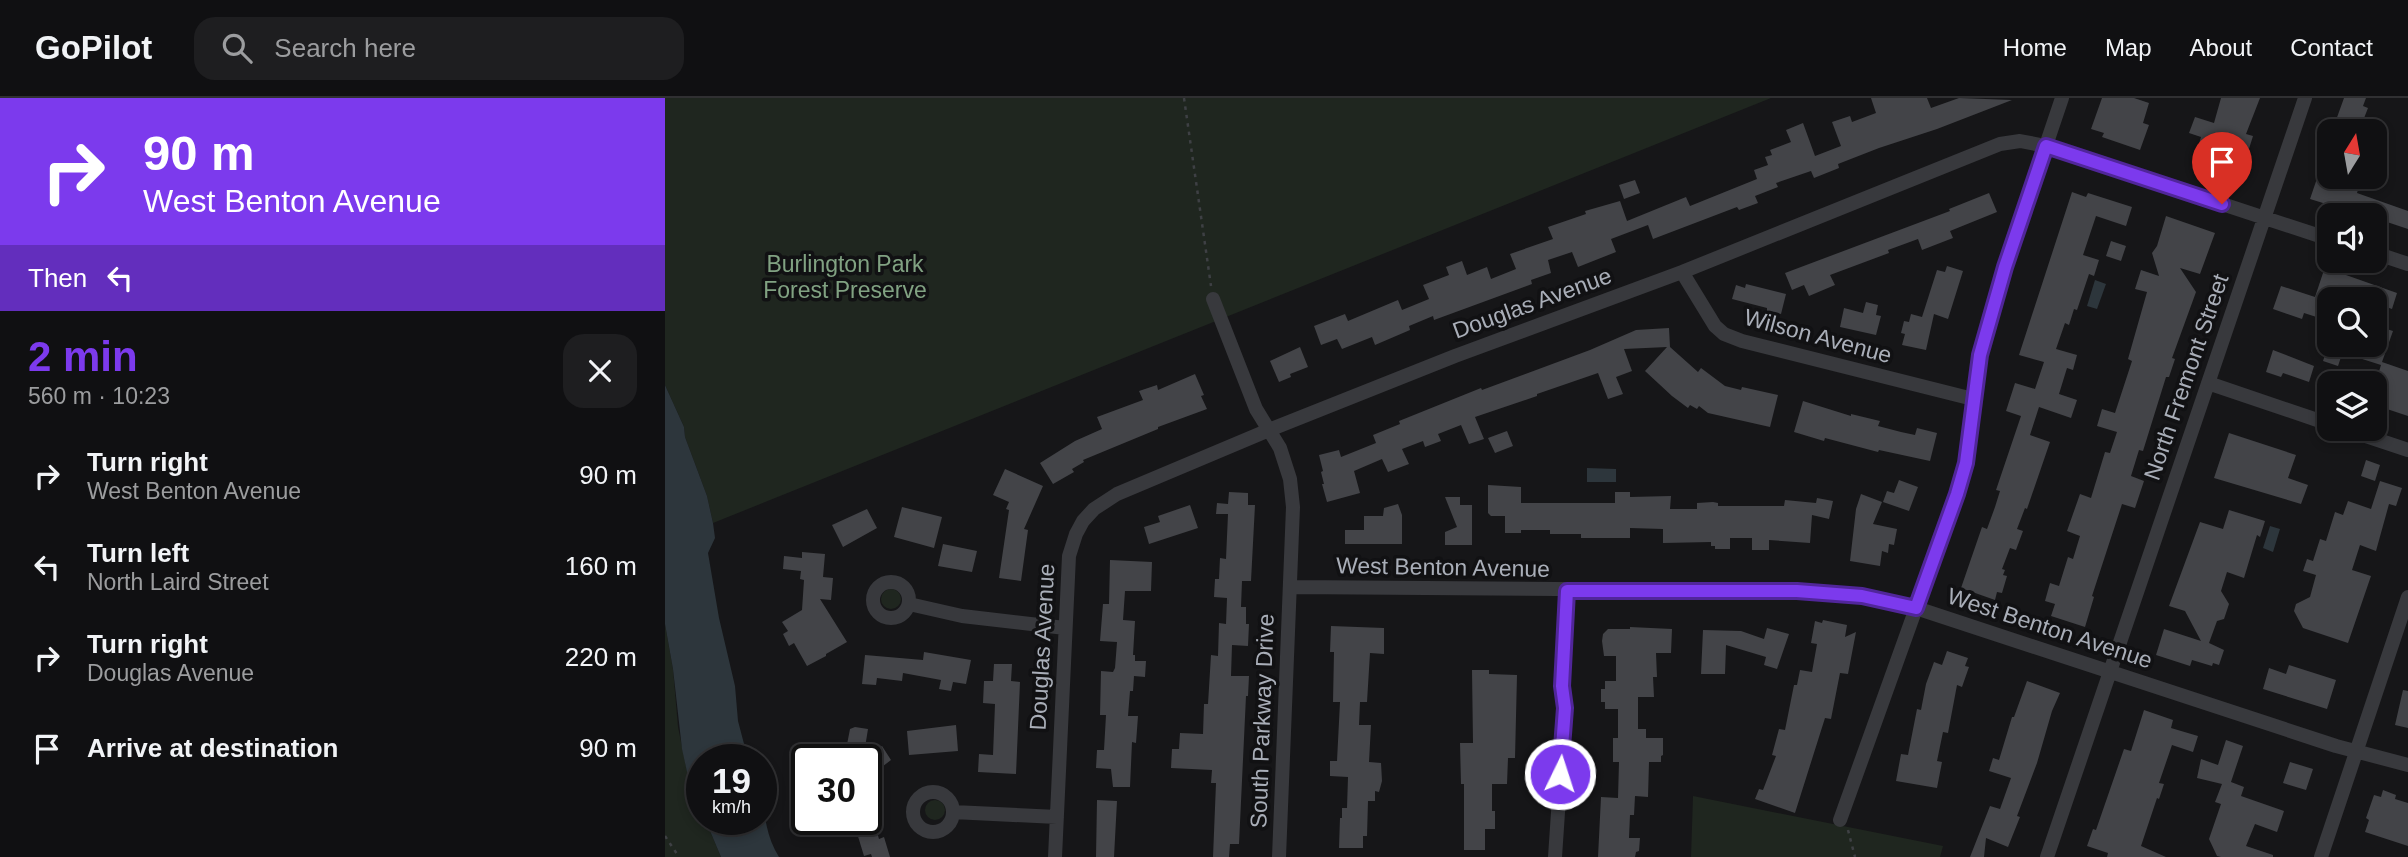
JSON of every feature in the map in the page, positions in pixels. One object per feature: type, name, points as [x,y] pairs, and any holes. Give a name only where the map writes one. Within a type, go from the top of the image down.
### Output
[{"type":"street","points":[[1840,820],[1957,494],[1966,463],[1980,355],[2005,267],[2062,98]]},
{"type":"street","name":"North Fremont Street","points":[[2047,857],[2305,98]]},
{"type":"street","name":"Douglas Avenue","points":[[1055,857],[1071,547],[1083,521],[1094,509],[1118,494],[1455,356],[1682,272],[2000,144],[2019,141],[2046,146],[2317,235]]},
{"type":"street","points":[[2387,257],[2408,264]]},
{"type":"street","name":"Wilson Avenue","points":[[1682,272],[1715,326],[1724,334],[1742,341],[1973,399]]},
{"type":"street","name":"South Parkway Drive","points":[[1213,299],[1256,409],[1280,448],[1290,479],[1293,507],[1291,587],[1279,857]]},
{"type":"street","points":[[2208,383],[2317,420]]},
{"type":"street","points":[[2381,441],[2408,450]]},
{"type":"street","name":"West Benton Avenue","points":[[1291,587],[1797,591],[1862,596],[1916,608],[2354,752],[2408,765]]},
{"type":"street","points":[[1555,857],[1565,708],[1562,686],[1567,591]]},
{"type":"street","points":[[2321,857],[2408,597]]},
{"type":"street","points":[[909,604],[962,616],[1065,628]]},
{"type":"street","points":[[953,812],[1056,817]]},
{"type":"path","points":[[1184,98],[1213,299]]},
{"type":"path","points":[[1840,820],[1849,831],[1855,857]]},
{"type":"path","points":[[665,836],[679,857]]},
{"type":"green space","name":"Burlington Park Forest Preserve","points":[[665,98],[1771,98],[713,523],[684,427],[665,385]]},
{"type":"green space","points":[[887,589],[895,589],[901,599],[895,609],[887,609],[881,603],[881,595]]},
{"type":"green space","points":[[665,624],[673,669],[678,727],[686,766],[686,835],[712,835],[721,857],[665,857]]},
{"type":"green space","points":[[1693,796],[1943,846],[1940,857],[1691,857]]},
{"type":"green space","points":[[931,800],[939,800],[945,810],[939,820],[931,820],[925,814],[925,806]]},
{"type":"shaded area","points":[[2095,280],[2106,284],[2097,309],[2087,306]]},
{"type":"shaded area","points":[[665,385],[684,427],[713,523],[715,538],[708,553],[744,744],[686,744],[686,767],[665,624]]},
{"type":"shaded area","points":[[1587,468],[1616,469],[1616,482],[1587,482]]},
{"type":"shaded area","points":[[2270,526],[2280,529],[2273,552],[2263,548]]},
{"type":"shaded area","points":[[712,835],[769,835],[779,857],[721,857]]},
{"type":"building","points":[[1871,98],[1927,98],[1931,108],[1959,98],[2012,100],[1838,164],[1839,168],[1814,178],[1811,171],[1776,183],[1778,187],[1755,196],[1758,203],[1739,210],[1737,207],[1653,239],[1648,225],[1611,239],[1616,252],[1578,267],[1572,252],[1548,260],[1551,273],[1531,280],[1532,284],[1434,320],[1433,316],[1409,326],[1410,330],[1375,345],[1372,337],[1342,349],[1337,339],[1321,345],[1314,326],[1345,314],[1348,321],[1398,300],[1402,310],[1429,299],[1423,285],[1449,275],[1446,267],[1462,261],[1467,275],[1487,267],[1491,279],[1516,269],[1510,254],[1553,239],[1548,227],[1586,214],[1585,211],[1620,201],[1627,221],[1686,197],[1690,206],[1757,179],[1754,170],[1768,165],[1765,157],[1772,155],[1770,150],[1791,142],[1786,130],[1803,123],[1815,156],[1841,146],[1832,122],[1850,116],[1852,122],[1876,113]]},
{"type":"building","points":[[2102,98],[2134,98],[2149,103],[2143,123],[2149,125],[2140,150],[2102,137],[2104,133],[2091,129]]},
{"type":"building","points":[[2221,98],[2260,98],[2246,134],[2253,136],[2248,152],[2242,150],[2234,174],[2193,163],[2201,137],[2189,133],[2195,117],[2214,123]]},
{"type":"building","points":[[2344,98],[2366,98],[2363,106],[2368,108],[2364,119],[2336,119]]},
{"type":"building","points":[[2317,178],[2317,189],[2358,189],[2357,193],[2385,203],[2323,203],[2310,199]]},
{"type":"building","points":[[1635,180],[1640,193],[1624,199],[1619,185]]},
{"type":"building","points":[[2072,192],[2086,197],[2088,193],[2132,207],[2126,226],[2096,216],[2083,255],[2099,260],[2094,276],[2089,274],[2069,325],[2065,323],[2056,349],[2077,355],[2073,370],[2067,368],[2059,394],[2077,400],[2071,418],[2039,407],[2030,435],[2050,442],[2027,509],[2025,508],[2017,529],[2023,531],[2016,550],[2010,548],[2002,569],[2005,570],[2003,575],[2007,576],[2002,593],[1997,592],[1995,600],[1961,588],[1982,527],[1987,529],[1995,507],[2000,491],[1996,490],[2021,416],[2006,411],[2015,383],[2035,389],[2044,362],[2019,355]]},
{"type":"building","points":[[1989,193],[1997,212],[1950,231],[1953,238],[1922,250],[1918,239],[1888,250],[1889,253],[1830,275],[1835,285],[1809,296],[1804,285],[1792,290],[1785,273],[1950,211],[1949,209]]},
{"type":"building","points":[[2387,204],[2408,211],[2408,229],[2387,222]]},
{"type":"building","points":[[2166,216],[2215,233],[2200,274],[2180,268],[2196,292],[2143,451],[2139,450],[2131,476],[2144,481],[2135,508],[2122,504],[2092,596],[2094,597],[2085,627],[2051,616],[2055,604],[2045,601],[2050,583],[2059,586],[2068,557],[2073,559],[2080,536],[2067,531],[2080,494],[2091,498],[2105,452],[2110,453],[2117,432],[2097,426],[2102,409],[2115,413],[2132,361],[2128,359],[2147,292],[2135,289],[2141,270],[2159,276],[2152,253],[2157,246]]},
{"type":"building","points":[[2111,241],[2126,246],[2121,261],[2106,256]]},
{"type":"building","points":[[1947,266],[1963,271],[1948,319],[1934,314],[1926,350],[1902,345],[1904,321],[1909,322],[1911,314],[1922,317],[1937,270],[1945,272]]},
{"type":"building","points":[[2323,273],[2340,273],[2380,287],[2318,287]]},
{"type":"building","points":[[1746,284],[1786,294],[1781,314],[1732,299],[1736,285],[1745,288]]},
{"type":"building","points":[[2281,286],[2315,297],[2317,291],[2317,317],[2304,313],[2302,319],[2273,309]]},
{"type":"building","points":[[2387,289],[2397,293],[2392,309],[2387,307]]},
{"type":"building","points":[[1866,302],[1878,305],[1876,315],[1881,316],[1876,335],[1840,327],[1844,308],[1863,313]]},
{"type":"building","points":[[1669,328],[1670,347],[1698,372],[1701,368],[1725,386],[1778,395],[1770,427],[1708,413],[1699,406],[1697,409],[1690,405],[1688,408],[1672,396],[1645,371],[1667,347],[1624,349],[1632,371],[1616,377],[1623,394],[1608,399],[1598,373],[1537,394],[1475,417],[1484,439],[1469,444],[1461,425],[1438,434],[1441,441],[1425,447],[1423,441],[1402,449],[1409,464],[1388,472],[1382,459],[1354,471],[1360,493],[1327,502],[1319,455],[1339,450],[1341,457],[1376,443],[1373,435],[1400,424],[1399,421],[1481,388],[1482,390],[1590,350],[1636,330]]},
{"type":"building","points":[[2387,329],[2393,331],[2387,348]]},
{"type":"building","points":[[1300,347],[1308,367],[1279,382],[1270,361]]},
{"type":"building","points":[[2273,350],[2314,366],[2309,382],[2283,373],[2281,377],[2266,372]]},
{"type":"building","points":[[2324,357],[2341,357],[2338,366],[2323,361]]},
{"type":"building","points":[[2384,357],[2382,362],[2408,371],[2408,416],[2387,409],[2387,371],[2379,371],[2381,365],[2359,358]]},
{"type":"building","points":[[1195,374],[1207,409],[1083,460],[1084,462],[1072,469],[1074,472],[1053,484],[1040,463],[1075,441],[1102,429],[1097,417],[1143,400],[1139,391],[1157,385],[1158,390]]},
{"type":"building","points":[[1803,401],[1851,416],[1880,421],[1878,426],[1901,432],[1915,435],[1917,428],[1937,433],[1930,461],[1879,450],[1878,452],[1825,438],[1824,441],[1794,432]]},
{"type":"building","points":[[1507,431],[1513,446],[1495,453],[1488,438]]},
{"type":"building","points":[[2229,433],[2296,455],[2288,478],[2308,485],[2301,504],[2214,478]]},
{"type":"building","points":[[2366,460],[2380,465],[2375,481],[2361,476]]},
{"type":"building","points":[[1005,469],[1043,486],[1024,529],[1028,530],[1021,581],[999,578],[1009,502],[993,495]]},
{"type":"building","points":[[1899,480],[1918,487],[1909,511],[1883,502],[1887,491],[1894,493]]},
{"type":"building","points":[[2380,481],[2402,488],[2396,506],[2389,504],[2376,551],[2360,545],[2352,570],[2371,576],[2348,643],[2303,628],[2294,611],[2296,604],[2310,597],[2316,575],[2303,571],[2307,559],[2313,561],[2320,539],[2326,541],[2335,512],[2343,515],[2348,501],[2371,509]]},
{"type":"building","points":[[1488,485],[1521,487],[1521,503],[1615,503],[1615,492],[1630,492],[1630,497],[1671,496],[1670,509],[1697,509],[1697,503],[1713,502],[1718,503],[1718,506],[1784,506],[1785,500],[1816,503],[1817,498],[1833,501],[1829,519],[1812,515],[1810,543],[1769,540],[1769,550],[1752,550],[1752,538],[1730,538],[1730,549],[1715,549],[1711,542],[1663,543],[1663,529],[1630,528],[1630,538],[1581,538],[1581,534],[1550,534],[1550,530],[1505,533],[1505,516],[1491,516],[1488,513]]},
{"type":"building","points":[[1229,492],[1248,493],[1248,505],[1255,505],[1251,581],[1242,581],[1241,607],[1246,607],[1246,624],[1249,624],[1248,646],[1232,645],[1231,676],[1249,676],[1239,844],[1230,844],[1229,857],[1213,857],[1216,783],[1211,783],[1212,770],[1171,768],[1172,749],[1179,749],[1180,733],[1203,734],[1211,655],[1218,656],[1219,623],[1226,624],[1227,598],[1214,597],[1215,579],[1219,579],[1220,558],[1226,559],[1228,514],[1216,514],[1217,503],[1228,504]]},
{"type":"building","points":[[1861,494],[1882,502],[1873,524],[1897,529],[1894,545],[1889,544],[1888,553],[1882,551],[1880,566],[1850,561],[1856,509]]},
{"type":"building","points":[[1445,497],[1460,497],[1460,505],[1472,505],[1472,545],[1445,545],[1445,532],[1457,527]]},
{"type":"building","points":[[1398,504],[1402,515],[1402,544],[1345,544],[1345,530],[1364,530],[1364,516],[1383,516],[1384,508]]},
{"type":"building","points":[[1190,505],[1198,528],[1149,544],[1144,527],[1160,522],[1158,516]]},
{"type":"building","points":[[902,507],[942,517],[934,548],[894,537]]},
{"type":"building","points":[[867,509],[877,528],[843,547],[832,525]]},
{"type":"building","points":[[2229,510],[2265,521],[2260,537],[2257,535],[2244,578],[2227,572],[2221,591],[2229,604],[2224,619],[2217,621],[2209,643],[2224,650],[2219,665],[2213,663],[2212,666],[2192,660],[2190,666],[2156,655],[2164,629],[2201,641],[2185,611],[2169,606],[2200,522],[2223,529]]},
{"type":"building","points":[[943,544],[977,551],[972,572],[938,566]]},
{"type":"building","points":[[802,552],[825,554],[823,577],[833,578],[831,600],[820,599],[847,642],[807,666],[794,643],[789,646],[783,634],[788,631],[782,622],[802,610],[804,580],[800,579],[801,571],[783,569],[784,556],[802,558]]},
{"type":"building","points":[[1110,560],[1152,562],[1151,591],[1125,591],[1123,620],[1135,621],[1133,655],[1135,661],[1146,661],[1145,677],[1134,676],[1133,691],[1130,691],[1128,716],[1138,716],[1136,743],[1132,742],[1130,787],[1113,787],[1111,769],[1096,768],[1097,750],[1104,750],[1106,715],[1100,715],[1101,671],[1113,672],[1117,642],[1100,641],[1103,604],[1109,604]]},
{"type":"building","points":[[1823,620],[1847,625],[1845,637],[1856,632],[1848,674],[1840,673],[1831,719],[1825,718],[1795,813],[1755,799],[1759,789],[1763,790],[1776,756],[1772,755],[1779,729],[1785,730],[1794,685],[1797,685],[1800,670],[1812,672],[1817,644],[1811,643],[1815,621],[1822,623]]},
{"type":"building","points":[[1331,626],[1384,628],[1384,654],[1370,653],[1367,702],[1360,702],[1359,725],[1371,725],[1369,762],[1381,763],[1382,781],[1379,792],[1375,791],[1375,801],[1368,801],[1367,836],[1363,836],[1363,848],[1339,848],[1342,808],[1347,808],[1348,777],[1330,776],[1330,761],[1337,761],[1340,702],[1333,702],[1334,652],[1330,652]]},
{"type":"building","points":[[1767,628],[1789,634],[1777,669],[1764,665],[1766,657],[1726,645],[1725,674],[1701,674],[1703,630],[1741,631],[1764,639]]},
{"type":"building","points":[[1608,629],[1672,629],[1671,653],[1656,653],[1654,697],[1638,697],[1638,729],[1646,729],[1646,738],[1663,738],[1663,755],[1661,762],[1649,762],[1648,797],[1635,796],[1634,815],[1630,815],[1629,838],[1640,838],[1639,851],[1635,857],[1598,857],[1601,797],[1618,798],[1619,762],[1613,762],[1613,738],[1618,738],[1618,709],[1605,709],[1605,702],[1601,702],[1601,689],[1605,689],[1605,681],[1616,681],[1616,656],[1604,656],[1602,641],[1603,634]]},
{"type":"building","points":[[1947,651],[1968,658],[1965,666],[1969,667],[1962,687],[1957,685],[1948,733],[1943,732],[1937,761],[1942,762],[1937,788],[1896,781],[1901,754],[1908,755],[1917,709],[1921,710],[1934,662],[1942,665]]},
{"type":"building","points":[[924,652],[971,660],[966,684],[953,682],[951,691],[939,689],[941,680],[903,673],[902,681],[877,678],[876,685],[862,684],[865,655],[923,660]]},
{"type":"building","points":[[994,664],[1012,664],[1011,681],[1020,682],[1016,774],[978,772],[979,754],[993,755],[995,704],[983,703],[984,681],[993,681]]},
{"type":"building","points":[[2289,665],[2336,680],[2327,709],[2263,689],[2269,668],[2286,674]]},
{"type":"building","points":[[1472,670],[1517,675],[1515,758],[1508,758],[1507,784],[1492,784],[1495,829],[1485,829],[1485,850],[1464,850],[1464,784],[1461,784],[1460,743],[1473,743]]},
{"type":"building","points":[[2027,681],[2060,693],[2017,816],[2020,817],[2008,847],[1986,838],[1984,857],[1970,857],[1990,806],[2000,809],[2011,778],[1989,771],[1993,758],[1999,760],[2012,717]]},
{"type":"building","points":[[2403,690],[2408,691],[2408,728],[2395,725]]},
{"type":"building","points":[[2144,710],[2173,720],[2171,728],[2198,736],[2193,752],[2172,745],[2159,783],[2164,784],[2141,846],[2166,857],[2107,857],[2108,853],[2087,846],[2093,829],[2096,830],[2124,749],[2131,751]]},
{"type":"building","points":[[956,725],[958,751],[909,755],[907,731]]},
{"type":"building","points":[[850,729],[868,729],[866,744],[847,744]]},
{"type":"building","points":[[2226,740],[2243,746],[2231,782],[2244,787],[2241,796],[2284,811],[2277,832],[2255,824],[2246,846],[2273,857],[2217,856],[2209,839],[2221,804],[2215,802],[2222,784],[2197,778],[2201,759],[2218,765]]},
{"type":"building","points":[[882,746],[891,760],[882,767]]},
{"type":"building","points":[[2290,762],[2313,769],[2306,790],[2283,783]]},
{"type":"building","points":[[2383,790],[2396,795],[2395,799],[2408,803],[2408,846],[2365,832],[2369,820],[2366,818],[2374,795],[2381,797]]},
{"type":"building","points":[[1097,800],[1117,801],[1114,857],[1096,857]]},
{"type":"building","points":[[858,835],[878,835],[879,839],[884,837],[890,857],[872,857],[871,854],[864,856]]},
{"type":"route","points":[[1560,774],[1565,708],[1562,686],[1567,591],[1797,591],[1862,596],[1916,608],[1966,463],[1980,355],[2005,267],[2046,146],[2222,204]]}]
